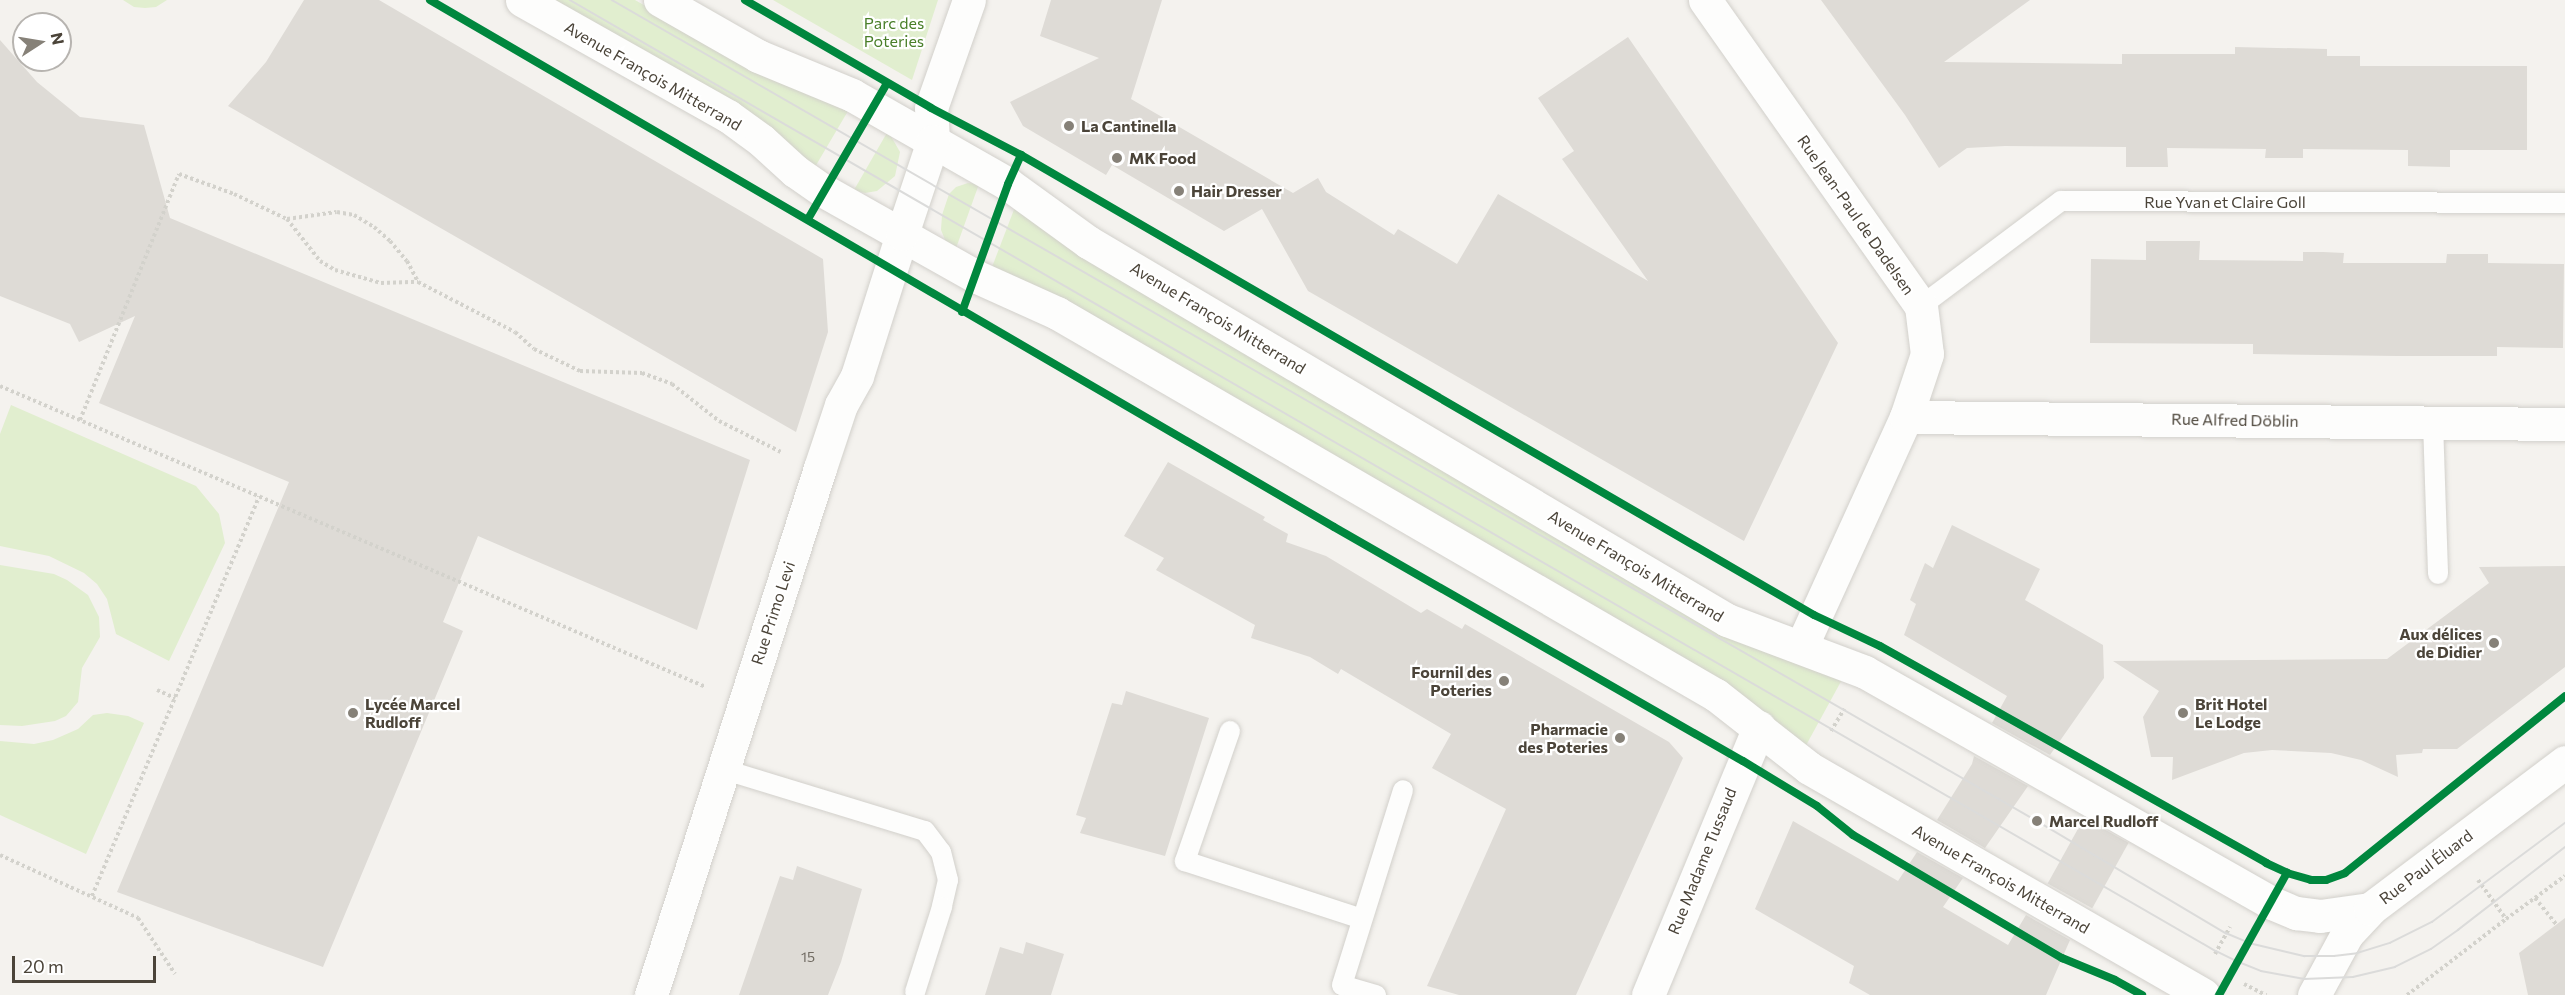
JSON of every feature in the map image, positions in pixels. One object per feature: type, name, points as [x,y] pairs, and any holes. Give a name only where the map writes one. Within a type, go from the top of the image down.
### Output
[{"type":"street","name":"Avenue François Mitterrand","points":[[522,0],[728,116],[761,140],[795,171],[824,191],[975,276],[1057,313],[1716,695],[1809,768],[2203,995]]},
{"type":"street","name":"Avenue François Mitterrand","points":[[660,0],[758,56],[852,95],[1008,184],[1088,242],[1717,614],[1865,672],[2272,903],[2296,913],[2320,916],[2370,909]]},
{"type":"street","points":[[902,234],[933,141],[931,108],[969,0]]},
{"type":"street","name":"Rue Jean-Paul de Dadelsen","points":[[1705,0],[1921,306],[1927,354],[1906,417],[1801,647]]},
{"type":"street","name":"Rue Primo Levi","points":[[651,995],[820,468],[841,405],[856,376],[902,234]]},
{"type":"street","name":"Rue Alfred Döblin","points":[[1906,417],[2565,424]]},
{"type":"street","name":"Rue Madame Tussaud","points":[[1648,995],[1759,727]]},
{"type":"street","name":"Rue Paul Éluard","points":[[2314,995],[2347,934],[2370,909],[2565,762]]},
{"type":"lane","name":"Rue Yvan et Claire Goll","points":[[1921,306],[2061,201],[2565,203]]},
{"type":"lane","points":[[2433,422],[2438,574]]},
{"type":"lane","points":[[1230,731],[1185,861],[1362,919]]},
{"type":"lane","points":[[722,769],[925,831],[941,852],[948,880],[942,907],[915,992]]},
{"type":"lane","points":[[1376,995],[1342,985],[1402,790]]},
{"type":"path","points":[[80,420],[179,174],[234,194],[286,219],[320,261],[335,270],[381,283],[418,282],[515,332],[534,350],[580,371],[642,373],[672,384],[719,421],[758,442],[820,468]]},
{"type":"path","points":[[286,219],[337,212],[354,215],[374,227],[390,241],[407,261],[418,282]]},
{"type":"path","points":[[0,386],[744,702]]},
{"type":"path","points":[[92,896],[259,496]]},
{"type":"path","points":[[1809,768],[1865,672]]},
{"type":"path","points":[[157,690],[175,698]]},
{"type":"path","points":[[2453,847],[2506,919]]},
{"type":"path","points":[[0,855],[138,918],[175,974]]},
{"type":"path","points":[[2407,995],[2565,876]]},
{"type":"path","points":[[2535,898],[2557,925]]},
{"type":"green space","points":[[123,0],[167,0],[156,7],[145,8],[134,7]]},
{"type":"green space","points":[[548,0],[635,0],[768,77],[848,111],[815,167]]},
{"type":"green space","name":"Parc des Poteries","points":[[773,0],[938,0],[912,80]]},
{"type":"green space","points":[[888,131],[900,152],[895,176],[877,191],[865,193],[854,190]]},
{"type":"green space","points":[[968,183],[979,184],[955,251],[946,242],[941,230],[942,215],[949,194],[956,187]]},
{"type":"green space","points":[[1015,207],[1844,676],[1804,749],[992,267]]},
{"type":"green space","points":[[11,405],[196,486],[219,514],[225,543],[169,661],[116,634],[107,599],[97,584],[84,573],[49,556],[0,546],[0,434]]},
{"type":"green space","points":[[0,565],[54,574],[67,580],[88,595],[99,617],[100,637],[82,668],[78,702],[66,716],[55,721],[22,726],[0,725]]},
{"type":"green space","points":[[107,713],[128,716],[144,723],[86,854],[0,815],[0,741],[34,744],[53,740],[78,729],[93,715]]},
{"type":"building","points":[[304,0],[379,0],[823,259],[828,332],[796,432],[228,106],[266,62]]},
{"type":"building","points":[[1051,0],[1162,0],[1131,99],[1293,193],[1318,178],[1326,192],[1394,235],[1398,229],[1457,264],[1498,194],[1648,281],[1562,159],[1574,151],[1538,98],[1628,37],[1838,343],[1744,541],[1308,291],[1262,209],[1224,231],[1112,165],[1106,175],[1023,126],[1010,102],[1099,58],[1040,36]]},
{"type":"building","points":[[1821,0],[2030,0],[1944,62],[2122,64],[2122,54],[2235,54],[2235,47],[2327,49],[2327,56],[2360,56],[2360,66],[2527,66],[2527,150],[2450,150],[2450,167],[2408,166],[2408,150],[2303,149],[2303,158],[2265,158],[2266,149],[2167,148],[2168,167],[2126,167],[2126,147],[2005,146],[1967,148],[1939,168],[1905,115]]},
{"type":"building","points":[[0,40],[12,54],[12,72],[28,72],[80,117],[144,125],[170,218],[750,460],[697,630],[478,536],[443,622],[463,631],[323,967],[117,892],[289,482],[99,403],[135,316],[79,342],[70,324],[0,296]]},
{"type":"building","points":[[2146,241],[2200,241],[2199,260],[2303,261],[2303,252],[2323,252],[2344,253],[2343,263],[2446,263],[2447,254],[2488,254],[2488,263],[2564,264],[2563,348],[2497,347],[2497,356],[2397,356],[2253,354],[2253,344],[2090,343],[2091,259],[2146,260]]},
{"type":"building","points":[[1168,462],[1265,517],[1263,520],[1288,534],[1286,542],[1326,556],[1421,613],[1427,609],[1462,629],[1465,624],[1669,742],[1683,758],[1576,995],[1459,995],[1427,986],[1506,809],[1432,768],[1451,734],[1341,669],[1338,674],[1310,657],[1251,638],[1255,625],[1156,570],[1164,558],[1124,536]]},
{"type":"building","points":[[1952,525],[2040,569],[2025,600],[2103,645],[2104,678],[2050,755],[1992,723],[2007,696],[1904,635],[1916,604],[1910,600],[1925,563],[1933,568]]},
{"type":"building","points":[[2565,566],[2565,667],[2457,749],[2423,749],[2422,753],[2396,755],[2398,777],[2361,760],[2331,753],[2272,750],[2244,753],[2172,780],[2173,757],[2151,757],[2143,717],[2159,691],[2113,661],[2387,659],[2489,583],[2479,567]]},
{"type":"building","points":[[1126,691],[1209,718],[1165,856],[1080,833],[1086,818],[1076,815],[1112,703],[1122,705]]},
{"type":"building","points":[[1974,756],[2028,786],[1985,848],[1937,820],[1972,764]]},
{"type":"building","points":[[2084,818],[2129,843],[2092,908],[2048,884]]},
{"type":"building","points":[[1793,821],[1898,881],[1917,852],[1963,878],[1943,907],[2008,945],[2026,915],[2070,940],[2046,995],[1870,995],[1849,983],[1854,966],[1755,909]]},
{"type":"building","points":[[797,866],[862,889],[841,962],[828,995],[739,995],[780,876],[793,880]]},
{"type":"building","points":[[2565,918],[2565,995],[2528,995],[2519,953]]},
{"type":"building","points":[[1026,942],[1064,954],[1051,995],[985,995],[1000,947],[1023,954]]},
{"type":"tram line","points":[[570,0],[2216,951],[2239,962],[2261,971],[2304,979],[2353,977],[2395,967],[2431,949],[2458,930],[2565,847]]},
{"type":"tram line","points":[[612,0],[2037,821],[2226,933],[2249,943],[2304,956],[2357,953],[2390,943],[2432,922],[2565,823]]},
{"type":"cycle path","points":[[430,0],[1334,527],[1743,761],[1817,806],[1853,835],[2062,958],[2115,980],[2142,995]]},
{"type":"cycle path","points":[[745,0],[931,108],[1021,155],[1814,615],[1880,646],[2287,873],[2311,880],[2326,880],[2345,873],[2565,696]]},
{"type":"cycle path","points":[[808,219],[887,83]]},
{"type":"cycle path","points":[[962,312],[1008,184],[1021,155]]},
{"type":"cycle path","points":[[2219,995],[2287,873]]},
{"type":"place","name":"La Cantinella","points":[[1069,126]]},
{"type":"place","name":"MK Food","points":[[1117,158]]},
{"type":"place","name":"Hair Dresser","points":[[1179,191]]},
{"type":"place","name":"Aux délices de Didier","points":[[2494,643]]},
{"type":"place","name":"Fournil des Poteries","points":[[1504,681]]},
{"type":"place","name":"Lycée Marcel Rudloff","points":[[353,713]]},
{"type":"place","name":"Brit Hotel Le Lodge","points":[[2183,713]]},
{"type":"place","name":"Pharmacie des Poteries","points":[[1620,738]]},
{"type":"place","name":"Marcel Rudloff","points":[[2037,821]]}]
